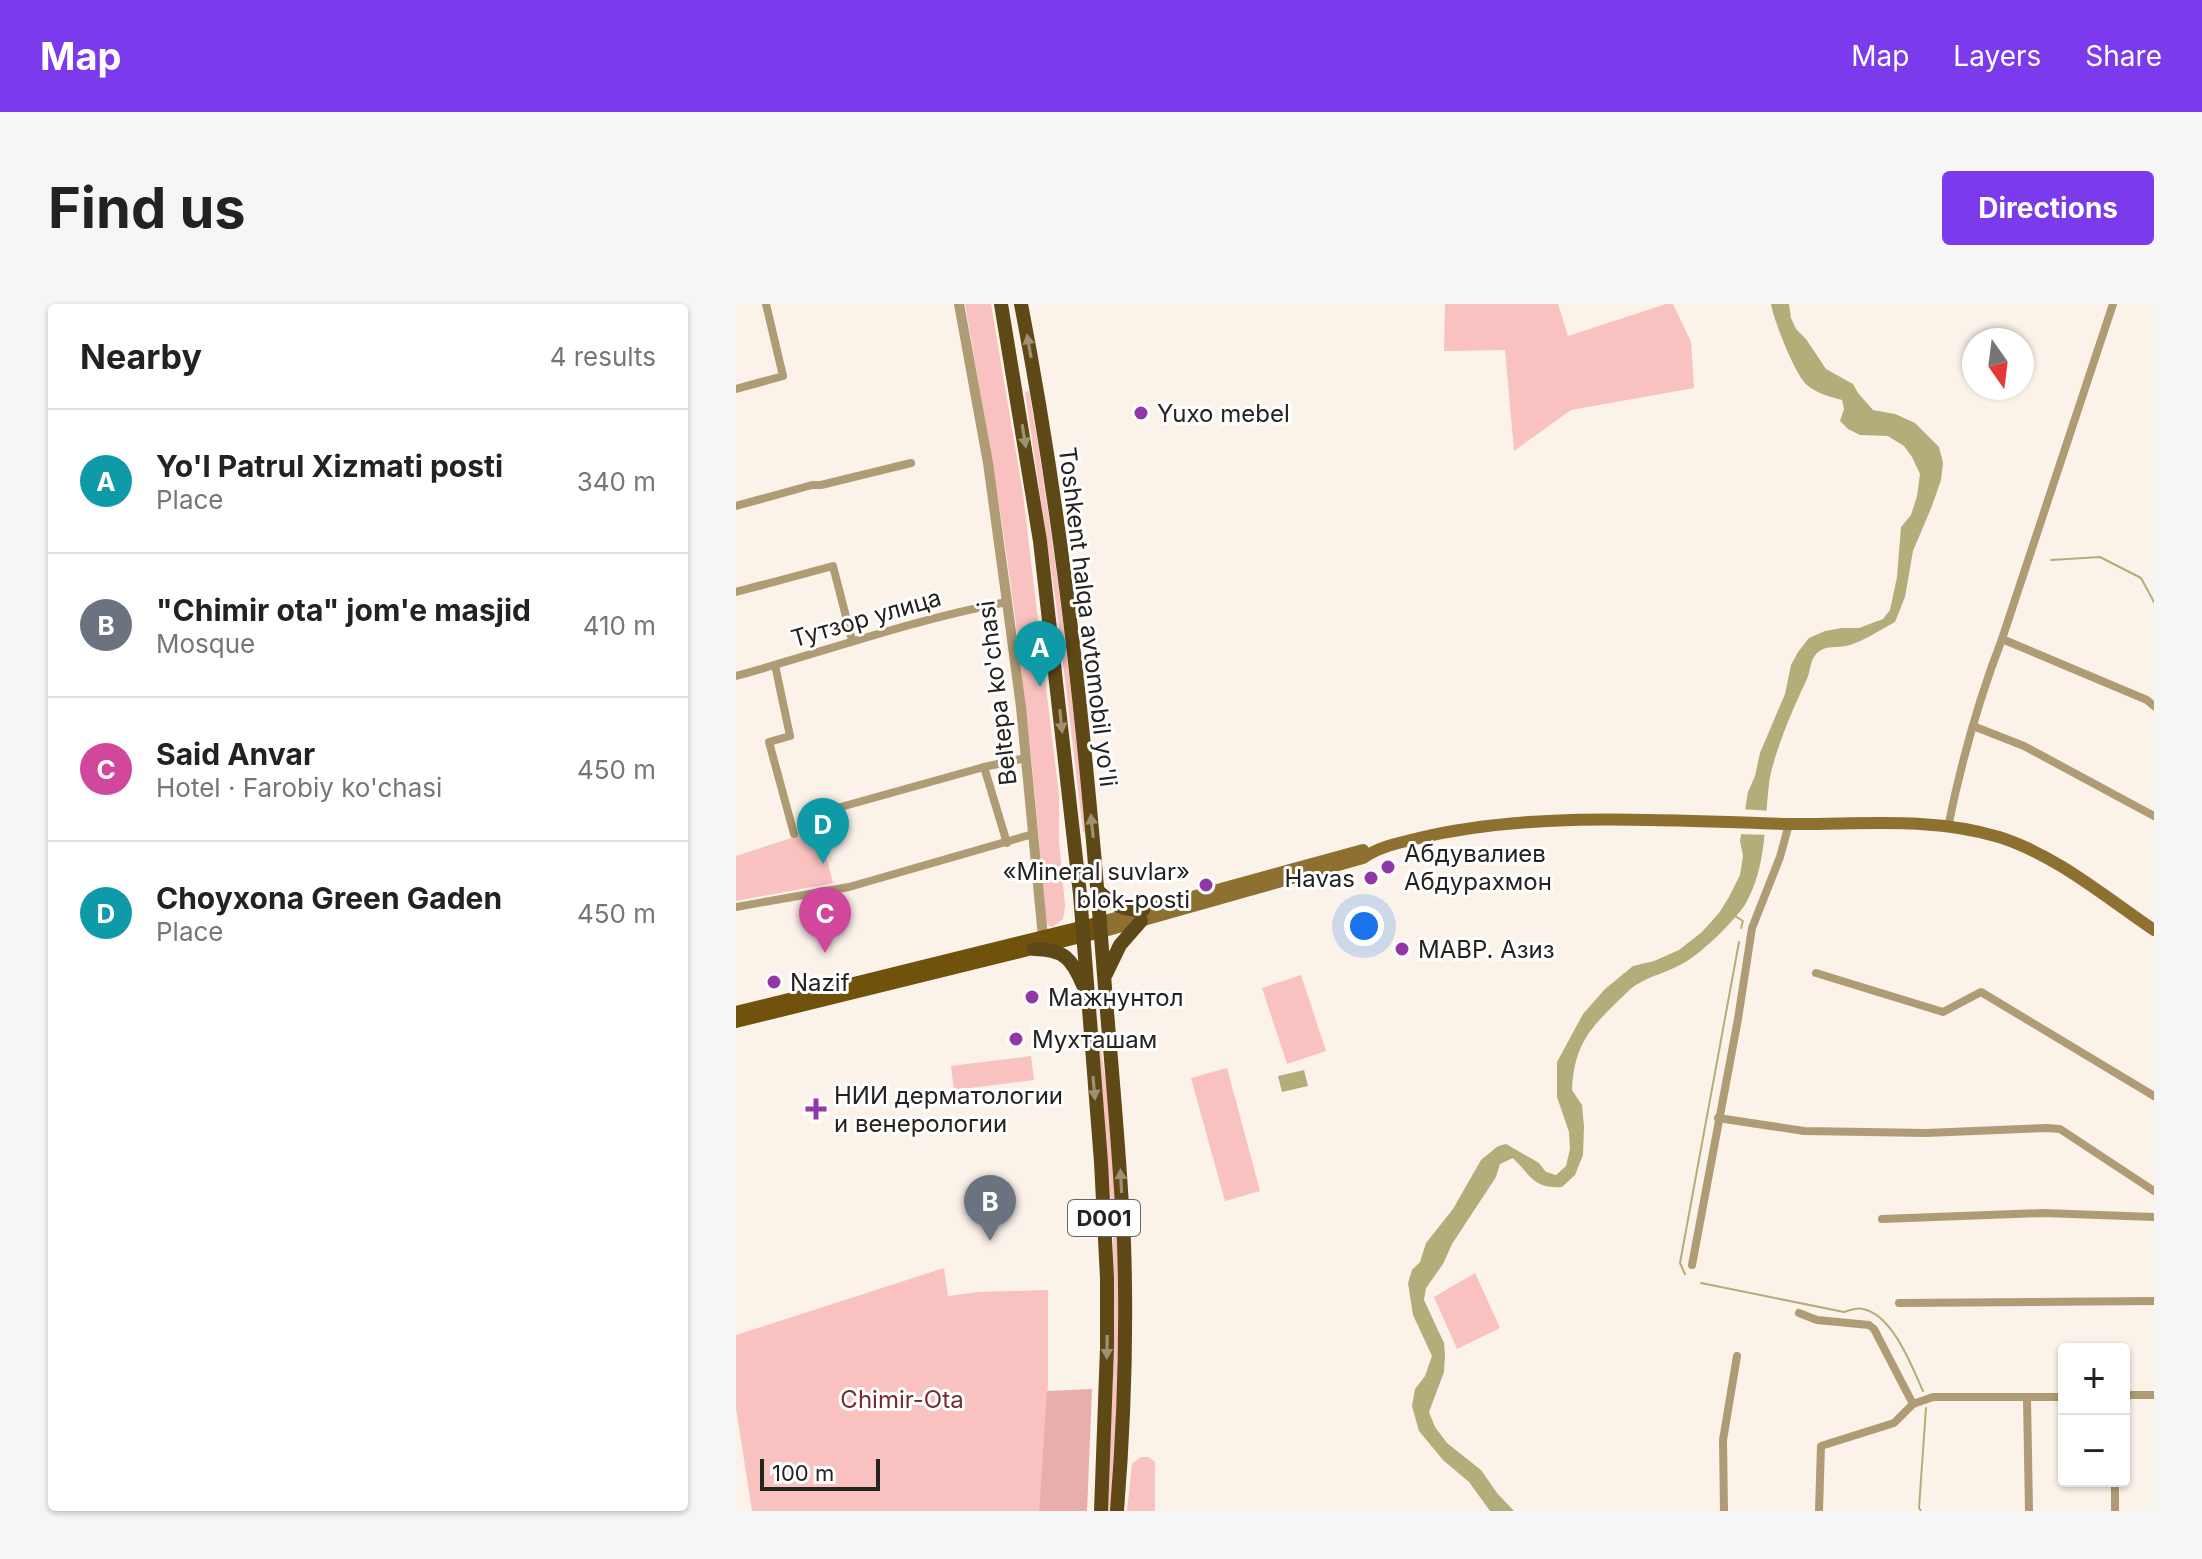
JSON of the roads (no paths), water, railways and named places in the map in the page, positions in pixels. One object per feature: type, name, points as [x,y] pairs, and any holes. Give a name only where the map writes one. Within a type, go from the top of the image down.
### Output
[{"type":"highway","name":"Toshkent halqa avtomobil yo'li","points":[[1001,304],[1040,541],[1082,931],[1107,1278],[1101,1511]]},
{"type":"highway","name":"Toshkent halqa avtomobil yo'li","points":[[1021,304],[1068,596],[1099,892],[1124,1245],[1124,1339],[1117,1511]]},
{"type":"highway","points":[[1014,377],[1025,383],[1033,374]]},
{"type":"highway","points":[[1099,892],[1121,908],[1142,915],[1120,945],[1104,978]]},
{"type":"highway","points":[[1039,943],[1063,955],[1076,971],[1087,994]]},
{"type":"main road","points":[[736,1022],[1363,858],[1374,850],[1434,834],[1486,826],[1561,821],[1878,823],[1948,827],[1988,834],[2034,851],[2154,930]]},
{"type":"main road","points":[[736,1012],[1039,943]]},
{"type":"street","points":[[736,389],[783,376],[766,304]]},
{"type":"street","name":"Beltepa ko'chasi","points":[[959,304],[988,463],[1007,602],[1026,758],[1039,943]]},
{"type":"street","points":[[1948,827],[1961,764],[1982,691],[2113,304]]},
{"type":"street","points":[[736,506],[911,463]]},
{"type":"street","points":[[736,592],[833,566],[852,640]]},
{"type":"street","name":"Тутзор улица","points":[[736,676],[852,640],[1007,602]]},
{"type":"street","points":[[2002,639],[2147,700],[2154,706]]},
{"type":"street","points":[[775,665],[790,736],[769,742],[794,834]]},
{"type":"street","points":[[1973,726],[2024,746],[2154,816]]},
{"type":"street","points":[[830,810],[1026,758]]},
{"type":"street","points":[[984,767],[1007,843]]},
{"type":"street","points":[[1692,1265],[1752,928],[1780,857],[1789,824]]},
{"type":"street","points":[[736,907],[836,890],[1033,834]]},
{"type":"street","points":[[1816,973],[1943,1012],[1981,992],[2154,1096]]},
{"type":"street","points":[[1718,1118],[1804,1131],[1926,1133],[2060,1129],[2154,1191]]},
{"type":"street","points":[[1882,1219],[2043,1213],[2154,1217]]},
{"type":"street","points":[[1899,1303],[2154,1301]]},
{"type":"street","points":[[1799,1313],[1817,1320],[1869,1325],[1874,1329],[1913,1404]]},
{"type":"street","points":[[1724,1511],[1723,1440],[1737,1356]]},
{"type":"street","points":[[2130,1395],[2154,1395]]},
{"type":"street","points":[[1819,1511],[1821,1446],[1894,1423],[1913,1404],[1933,1397],[2058,1397]]},
{"type":"street","points":[[2027,1398],[2029,1511]]},
{"type":"street","points":[[2115,1487],[2115,1511]]},
{"type":"waterway","points":[[2051,560],[2100,557],[2141,578],[2154,602]]},
{"type":"waterway","points":[[1735,916],[1743,921],[1741,928]]},
{"type":"waterway","points":[[1685,1274],[1680,1263],[1739,942]]},
{"type":"waterway","points":[[1701,1283],[1844,1312],[1858,1308],[1874,1313],[1900,1343],[1923,1391]]},
{"type":"waterway","points":[[1921,1511],[1926,1408]]},
{"type":"place","name":"Yuxo mebel","points":[[1141,413]]},
{"type":"place","name":"Yo'l Patrul Xizmati posti","points":[[1040,687]]},
{"type":"place","name":"Choyxona Green Gaden","points":[[823,864]]},
{"type":"place","name":"Абдувалиев Абдурахмон","points":[[1388,867]]},
{"type":"place","name":"Havas","points":[[1371,878]]},
{"type":"place","name":"«Mineral suvlar» blok-posti","points":[[1206,885]]},
{"type":"place","name":"МАВР. Азиз","points":[[1402,949]]},
{"type":"place","name":"Said Anvar","points":[[825,953]]},
{"type":"place","name":"Nazif","points":[[774,982]]},
{"type":"place","name":"Мажнунтол","points":[[1032,997]]},
{"type":"place","name":"Мухташам","points":[[1016,1039]]},
{"type":"place","name":"НИИ дерматологии и венерологии","points":[[816,1109]]},
{"type":"place","name":"\"Chimir ota\" jom'e masjid","points":[[990,1241]]},
{"type":"park label","name":"Chimir-Ota","points":[[902,1399]]}]
